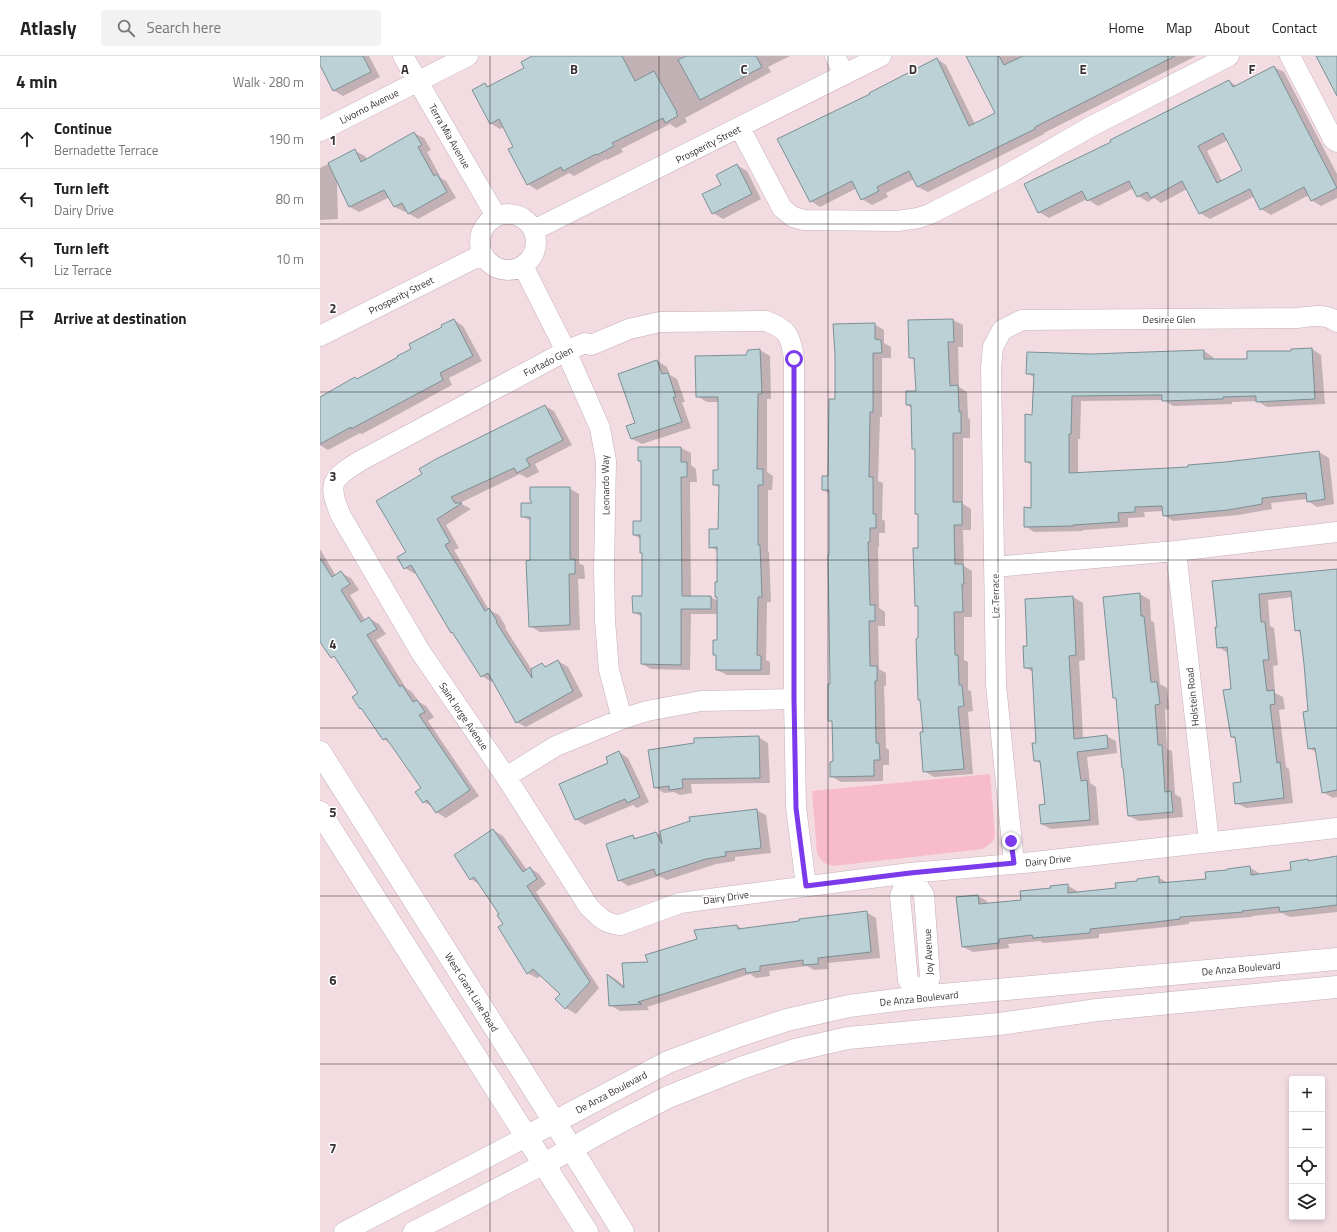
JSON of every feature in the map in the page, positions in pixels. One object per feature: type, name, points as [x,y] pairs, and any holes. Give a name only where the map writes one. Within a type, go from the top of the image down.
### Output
[{"type":"street","name":"Terra Mia Avenue","points":[[403,56],[496,216]]},
{"type":"street","name":"Livorno Avenue","points":[[320,131],[468,56]]},
{"type":"street","points":[[835,56],[844,74]]},
{"type":"street","name":"Prosperity Street","points":[[534,230],[881,56]]},
{"type":"street","points":[[740,128],[782,208],[793,217],[804,220],[898,221],[918,218],[930,214],[1010,173],[1090,127],[1229,56]]},
{"type":"street","points":[[1290,56],[1333,139],[1337,142]]},
{"type":"street","points":[[514,214],[529,222],[534,230],[536,246],[534,254],[523,266],[504,270],[496,267],[488,261],[483,254],[480,245],[481,236],[489,221],[496,216],[514,214]]},
{"type":"street","name":"Prosperity Street","points":[[320,336],[483,254]]},
{"type":"street","name":"Leonardo Way","points":[[523,266],[566,351],[600,428],[606,461],[604,569],[605,620],[609,670],[622,719]]},
{"type":"street","name":"Desiree Glen","points":[[1002,330],[1022,320],[1298,318],[1318,315],[1332,318],[1337,322]]},
{"type":"street","name":"Furtado Glen","points":[[333,486],[341,473],[360,461],[566,351],[585,343],[591,345],[608,336],[629,329],[660,322],[766,321],[779,326],[786,333],[792,343],[794,359],[794,699]]},
{"type":"street","name":"Liz Terrace","points":[[1002,330],[993,347],[991,368],[996,685],[1014,863]]},
{"type":"street","name":"Saint Jorge Avenue","points":[[333,486],[334,500],[341,516],[420,651],[506,778],[589,907],[600,919],[610,924],[620,925]]},
{"type":"street","points":[[994,567],[1176,551],[1337,532]]},
{"type":"street","name":"Holstein Road","points":[[1176,551],[1209,842]]},
{"type":"street","points":[[506,778],[556,746],[622,719],[646,711],[701,701],[794,699],[796,808],[806,886]]},
{"type":"street","name":"West Grant Line Road","points":[[320,752],[555,1122],[623,1232]]},
{"type":"street","points":[[320,812],[587,1232]]},
{"type":"street","name":"Dairy Drive","points":[[620,925],[680,903],[910,873],[1337,828]]},
{"type":"street","points":[[891,1034],[920,997],[908,980],[900,896],[910,873]]},
{"type":"street","name":"De Anza Boulevard","points":[[526,1138],[668,1062],[786,1020],[848,1006],[920,997],[1337,959]]},
{"type":"street","points":[[413,1232],[668,1097],[741,1068],[795,1050],[848,1038],[999,1024],[1098,1010],[1337,987]]},
{"type":"street","points":[[929,1031],[956,994]]},
{"type":"street","points":[[344,1232],[526,1138]]},
{"type":"shaded area","points":[[990,774],[995,835],[993,841],[983,849],[833,866],[823,862],[817,853],[812,791]]},
{"type":"building","points":[[320,56],[363,56],[371,72],[333,91],[320,65]]},
{"type":"building","points":[[532,56],[622,56],[635,81],[654,71],[678,116],[665,123],[663,118],[612,143],[614,146],[597,155],[596,154],[563,171],[561,167],[527,185],[508,149],[513,147],[499,119],[490,124],[472,90],[485,83],[487,87],[524,68],[521,62]]},
{"type":"building","points":[[686,56],[756,56],[762,67],[700,100],[678,60]]},
{"type":"building","points":[[966,56],[999,56],[1004,65],[1023,56],[1175,56],[1035,127],[1035,129],[917,187],[909,171],[877,187],[879,191],[861,200],[852,181],[810,202],[777,139],[870,94],[869,93],[937,58],[969,126],[995,113]]},
{"type":"building","points":[[1316,56],[1337,56],[1337,96]]},
{"type":"building","points":[[1274,66],[1337,188],[1311,201],[1304,187],[1260,210],[1250,189],[1199,214],[1182,181],[1151,198],[1147,192],[1137,197],[1129,181],[1087,201],[1082,191],[1038,213],[1024,184],[1111,142],[1110,140],[1229,80],[1233,87]],"holes":[[[1223,133],[1242,170],[1217,183],[1198,146]]]},
{"type":"building","points":[[414,132],[422,145],[418,147],[434,176],[437,174],[447,192],[408,214],[402,203],[394,207],[384,190],[349,207],[328,163],[355,149],[361,162]]},
{"type":"building","points":[[737,164],[752,194],[712,214],[702,194],[721,185],[716,175]]},
{"type":"building","points":[[454,319],[473,356],[440,373],[443,380],[320,444],[320,397],[355,377],[357,379],[398,357],[397,356],[411,349],[409,344]]},
{"type":"building","points":[[953,319],[954,342],[948,342],[950,386],[958,385],[959,412],[961,412],[961,433],[953,433],[953,502],[962,502],[962,525],[954,525],[955,564],[963,564],[964,584],[962,584],[963,612],[954,612],[955,655],[958,655],[959,685],[962,685],[964,706],[958,707],[964,769],[923,772],[920,732],[923,732],[920,700],[918,700],[916,639],[918,638],[918,606],[915,606],[913,548],[918,548],[918,514],[915,514],[915,449],[912,449],[911,405],[906,405],[906,391],[916,391],[914,358],[909,358],[908,320]]},
{"type":"building","points":[[875,323],[875,339],[881,340],[882,353],[873,353],[873,412],[870,412],[869,477],[873,477],[873,514],[876,514],[876,528],[870,528],[870,542],[868,542],[870,605],[875,605],[875,621],[869,621],[870,666],[877,666],[877,681],[875,681],[876,743],[879,743],[880,760],[874,760],[874,776],[830,777],[830,762],[833,761],[832,721],[828,721],[828,684],[830,684],[828,555],[829,490],[822,490],[822,476],[828,476],[829,399],[835,399],[833,324]]},
{"type":"building","points":[[1312,348],[1315,399],[1256,402],[1256,396],[1223,397],[1223,399],[1162,401],[1162,395],[1072,396],[1071,434],[1069,434],[1069,473],[1188,467],[1188,465],[1319,451],[1325,499],[1307,502],[1306,493],[1262,498],[1262,504],[1228,510],[1163,516],[1162,506],[1135,507],[1135,512],[1118,513],[1119,522],[1073,526],[1024,527],[1024,507],[1031,508],[1031,462],[1025,462],[1025,414],[1032,415],[1034,374],[1026,374],[1027,352],[1091,354],[1204,350],[1204,359],[1247,359],[1247,351],[1291,351],[1291,349]]},
{"type":"building","points":[[760,349],[762,394],[758,394],[757,469],[763,469],[763,485],[758,485],[758,545],[760,545],[762,597],[758,597],[757,655],[761,656],[761,670],[716,670],[716,655],[713,655],[713,640],[717,640],[717,597],[715,597],[715,582],[717,582],[717,547],[709,548],[709,529],[718,529],[719,485],[713,485],[713,470],[718,470],[718,397],[696,397],[695,356],[746,355],[748,350]]},
{"type":"building","points":[[657,360],[662,374],[668,373],[676,397],[673,397],[682,422],[631,439],[626,426],[635,423],[618,374]]},
{"type":"building","points":[[545,405],[563,440],[526,459],[530,466],[517,473],[514,468],[451,497],[455,503],[462,503],[437,519],[450,542],[445,545],[485,611],[489,608],[497,621],[496,622],[532,678],[531,669],[542,663],[545,667],[558,660],[573,691],[516,723],[488,673],[481,677],[452,632],[451,633],[411,565],[404,569],[397,557],[406,552],[376,501],[422,474],[419,469],[436,459]]},
{"type":"building","points":[[638,447],[681,447],[681,462],[687,462],[687,477],[681,477],[682,596],[711,596],[711,609],[681,609],[681,665],[641,664],[641,613],[633,613],[632,596],[642,596],[642,553],[640,553],[640,535],[633,535],[633,521],[641,521],[641,461],[638,461]]},
{"type":"building","points":[[530,487],[570,487],[570,559],[575,559],[575,574],[569,574],[570,625],[529,627],[526,561],[530,560],[530,517],[521,517],[521,503],[532,503],[530,500]]},
{"type":"building","points":[[320,558],[332,577],[341,571],[350,584],[341,590],[361,622],[369,617],[377,629],[367,635],[400,687],[402,685],[413,702],[417,700],[425,712],[419,715],[470,790],[436,813],[427,800],[423,803],[415,792],[421,788],[386,738],[383,740],[361,708],[360,709],[352,697],[358,693],[334,656],[331,658],[320,642]]},
{"type":"building","points":[[1337,569],[1337,790],[1322,793],[1315,748],[1308,749],[1303,712],[1308,711],[1304,664],[1300,630],[1295,631],[1291,591],[1259,594],[1261,622],[1265,622],[1269,660],[1263,660],[1267,691],[1274,690],[1275,704],[1270,705],[1277,763],[1280,762],[1284,798],[1235,804],[1233,783],[1241,782],[1235,737],[1231,737],[1223,690],[1231,689],[1227,647],[1217,648],[1215,627],[1217,627],[1212,581]]},
{"type":"building","points":[[1140,593],[1141,616],[1144,616],[1151,682],[1157,682],[1160,704],[1155,705],[1158,745],[1162,745],[1165,792],[1171,791],[1173,812],[1128,816],[1116,698],[1113,698],[1103,597]]},
{"type":"building","points":[[1073,596],[1076,655],[1069,656],[1074,739],[1107,735],[1108,748],[1077,752],[1081,781],[1087,780],[1090,820],[1041,824],[1039,805],[1045,804],[1040,761],[1034,761],[1032,743],[1036,743],[1032,668],[1024,668],[1023,646],[1027,646],[1025,599]]},
{"type":"building","points":[[759,736],[760,778],[682,779],[683,788],[669,790],[669,786],[654,788],[648,750],[694,743],[694,738]]},
{"type":"building","points":[[619,751],[640,797],[627,803],[625,799],[575,820],[559,784],[608,763],[606,757]]},
{"type":"building","points":[[757,809],[761,848],[725,852],[726,856],[706,859],[656,875],[654,869],[618,881],[606,844],[633,835],[634,839],[656,832],[662,844],[660,831],[690,821],[689,817]]},
{"type":"building","points":[[493,829],[523,872],[530,867],[537,879],[527,886],[590,982],[565,1009],[555,999],[560,994],[533,969],[527,974],[498,927],[503,924],[497,915],[499,914],[474,877],[470,880],[454,855]]},
{"type":"building","points":[[1337,856],[1337,905],[1280,912],[1279,907],[1242,911],[1243,912],[1180,917],[1180,919],[1090,929],[1090,933],[1033,938],[1032,935],[999,939],[999,943],[962,947],[956,897],[978,895],[979,904],[1021,900],[1020,891],[1051,888],[1050,886],[1068,884],[1068,893],[1116,888],[1115,883],[1137,881],[1137,879],[1159,876],[1159,883],[1206,879],[1205,872],[1250,866],[1251,875],[1291,870],[1290,862],[1308,859],[1308,861]]},
{"type":"building","points":[[867,911],[871,952],[818,958],[818,964],[803,965],[803,960],[760,966],[760,971],[746,973],[745,968],[638,1002],[642,1004],[609,1006],[607,974],[624,988],[622,963],[648,962],[645,955],[697,939],[694,930],[737,925],[738,929],[799,921],[799,919]]},
{"type":"route","points":[[794,359],[794,699],[796,808],[806,886],[910,873],[1014,863],[1011,841]]}]
